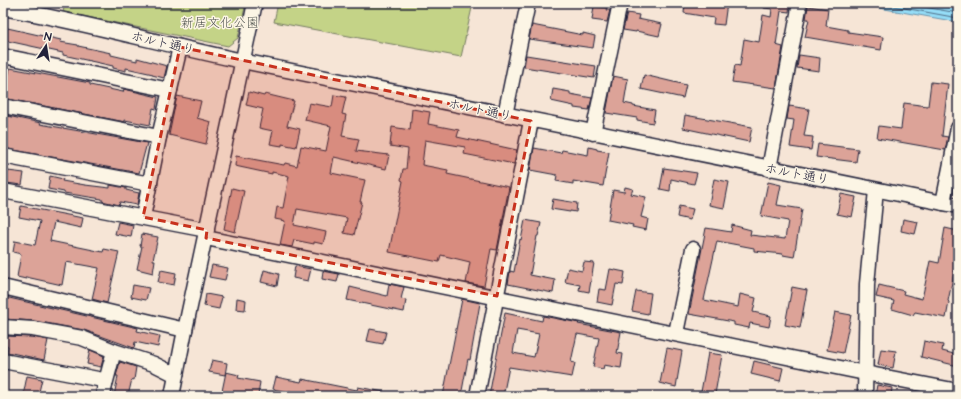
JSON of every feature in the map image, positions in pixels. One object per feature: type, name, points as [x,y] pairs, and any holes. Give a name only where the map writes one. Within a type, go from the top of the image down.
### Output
[{"type":"street","points":[[172,396],[255,3]]},
{"type":"street","points":[[505,115],[528,3]]},
{"type":"street","points":[[593,133],[620,3]]},
{"type":"street","points":[[769,168],[800,3]]},
{"type":"street","name":"ホルト通り","points":[[3,8],[45,16],[243,61],[531,121],[958,206]]},
{"type":"street","points":[[143,217],[159,137],[180,47]]},
{"type":"street","points":[[3,56],[170,90]]},
{"type":"street","points":[[3,106],[159,137]]},
{"type":"street","points":[[477,396],[531,121]]},
{"type":"street","points":[[943,203],[958,128]]},
{"type":"street","points":[[3,156],[150,184]]},
{"type":"street","points":[[866,396],[865,373],[867,284],[876,190]]},
{"type":"street","points":[[3,191],[143,217],[206,234],[865,373],[958,391]]},
{"type":"street","points":[[676,333],[693,249]]},
{"type":"street","points":[[3,287],[185,330]]},
{"type":"street","points":[[3,327],[62,333],[82,338],[114,351],[154,364],[176,375]]},
{"type":"street","points":[[104,390],[114,351]]},
{"type":"street","points":[[3,361],[103,380],[104,390]]},
{"type":"highlighted area","points":[[180,47],[531,121],[497,296],[206,238],[207,230],[143,217]]},
{"type":"green space","name":"新居文化公園","points":[[65,3],[246,3],[238,38],[228,46],[63,12]]},
{"type":"green space","points":[[278,3],[473,3],[461,57],[274,22]]},
{"type":"water","points":[[868,3],[958,3],[958,22],[879,8]]},
{"type":"building","points":[[685,3],[727,3],[724,25],[713,24],[714,18],[684,13]]},
{"type":"building","points":[[764,3],[790,3],[789,12],[781,11],[776,45],[783,47],[776,88],[732,82],[735,65],[740,66],[744,39],[759,42],[763,15],[771,17],[772,9],[764,8]]},
{"type":"building","points":[[594,6],[607,8],[606,10],[610,10],[607,22],[592,20]]},
{"type":"building","points":[[808,6],[828,9],[826,26],[848,30],[848,32],[883,37],[881,50],[805,37],[809,19],[806,19]]},
{"type":"building","points":[[627,13],[639,15],[638,19],[662,24],[659,36],[623,30]]},
{"type":"building","points":[[532,25],[595,36],[593,48],[529,39]]},
{"type":"building","points":[[3,27],[61,40],[60,42],[111,53],[111,55],[137,61],[137,58],[167,66],[164,78],[126,68],[126,71],[113,68],[113,66],[63,55],[63,53],[3,40]]},
{"type":"building","points":[[526,55],[596,66],[594,78],[524,67]]},
{"type":"building","points":[[799,55],[820,58],[819,71],[797,68]]},
{"type":"building","points":[[10,68],[90,83],[90,85],[123,92],[124,89],[158,97],[156,109],[153,108],[150,125],[125,120],[125,122],[3,98],[3,86],[6,87]]},
{"type":"building","points":[[644,75],[686,85],[683,98],[641,89]]},
{"type":"building","points":[[613,76],[628,79],[624,103],[655,110],[653,123],[637,120],[637,118],[606,113]]},
{"type":"building","points":[[931,82],[948,84],[942,136],[948,137],[945,150],[877,138],[879,126],[901,129],[904,103],[928,106]]},
{"type":"building","points":[[553,89],[592,98],[589,110],[574,108],[574,106],[551,101]]},
{"type":"building","points":[[249,92],[294,101],[287,126],[300,129],[296,147],[282,144],[282,146],[270,144],[273,131],[259,128],[263,109],[246,105]]},
{"type":"building","points":[[334,95],[346,97],[342,114],[346,115],[342,136],[359,139],[356,151],[389,155],[386,169],[334,157],[331,173],[365,180],[360,202],[362,202],[354,235],[344,233],[347,218],[297,209],[294,225],[326,232],[323,244],[314,242],[314,244],[294,240],[292,247],[280,245],[285,221],[275,219],[277,207],[283,208],[289,176],[235,166],[236,156],[297,166],[301,146],[326,151],[331,126],[305,120],[309,103],[332,107]]},
{"type":"building","points":[[177,96],[201,101],[197,118],[211,122],[206,144],[169,135]]},
{"type":"building","points":[[789,106],[809,109],[804,136],[813,137],[811,150],[790,147],[794,120],[787,119]]},
{"type":"building","points":[[412,109],[430,112],[428,124],[459,130],[457,137],[517,150],[514,164],[464,154],[465,147],[425,140],[422,165],[448,170],[447,174],[509,187],[497,250],[491,249],[484,286],[466,283],[470,262],[441,255],[439,262],[389,252],[403,181],[401,180],[403,169],[406,169],[408,149],[390,146],[392,127],[410,130]]},
{"type":"building","points":[[3,115],[41,123],[40,124],[147,143],[139,173],[3,148]]},
{"type":"building","points":[[685,115],[752,127],[749,142],[683,128]]},
{"type":"building","points":[[818,144],[858,149],[856,162],[816,157]]},
{"type":"building","points":[[589,147],[609,152],[603,186],[573,181],[573,184],[556,181],[557,175],[530,170],[534,148],[561,153],[562,150],[588,155]]},
{"type":"building","points":[[664,168],[697,173],[694,184],[671,179],[670,191],[660,189]]},
{"type":"building","points":[[8,171],[24,173],[22,185],[6,183]]},
{"type":"building","points":[[50,176],[63,179],[62,181],[85,185],[110,188],[110,185],[126,188],[126,190],[139,193],[137,205],[120,202],[119,205],[102,201],[102,199],[48,189]]},
{"type":"building","points":[[714,179],[729,182],[724,208],[709,205]]},
{"type":"building","points":[[768,182],[781,185],[777,205],[802,209],[794,257],[783,254],[754,251],[754,248],[717,241],[704,300],[738,307],[740,294],[756,298],[753,312],[771,316],[769,327],[750,323],[749,328],[734,325],[734,322],[689,314],[706,228],[731,232],[732,225],[751,230],[750,235],[785,239],[788,221],[761,216]]},
{"type":"building","points":[[625,187],[633,189],[631,194],[646,197],[641,217],[648,219],[646,230],[632,227],[633,225],[608,220],[613,190],[624,192]]},
{"type":"building","points":[[232,188],[244,191],[235,232],[224,229]]},
{"type":"building","points":[[841,194],[856,197],[852,217],[837,214]]},
{"type":"building","points":[[553,199],[577,203],[576,212],[551,209]]},
{"type":"building","points":[[21,206],[83,218],[81,228],[54,222],[50,241],[103,252],[104,249],[119,252],[107,303],[92,299],[99,268],[66,262],[62,285],[26,277],[26,279],[17,277],[21,254],[13,252],[15,241],[35,245],[40,221],[19,217]]},
{"type":"building","points":[[679,206],[693,209],[690,220],[677,217]]},
{"type":"building","points":[[903,219],[918,222],[915,234],[901,231]]},
{"type":"building","points":[[525,220],[541,223],[537,236],[530,275],[555,280],[553,293],[508,284],[510,271],[514,272]]},
{"type":"building","points":[[118,222],[133,225],[131,237],[115,234]]},
{"type":"building","points":[[945,228],[958,231],[958,254],[946,318],[915,312],[913,315],[892,309],[894,301],[876,297],[879,285],[904,291],[903,294],[922,299],[930,261],[939,263]]},
{"type":"building","points":[[142,234],[158,237],[153,260],[155,260],[153,273],[137,269],[142,246],[140,246]]},
{"type":"building","points":[[584,262],[594,263],[589,292],[579,290],[580,285],[565,282],[568,268],[582,271]]},
{"type":"building","points":[[212,265],[228,268],[225,280],[209,277]]},
{"type":"building","points":[[295,266],[311,269],[308,281],[293,278]]},
{"type":"building","points":[[610,269],[625,272],[623,285],[616,284],[612,305],[597,302],[599,289],[606,290]]},
{"type":"building","points":[[161,270],[176,273],[174,285],[158,282]]},
{"type":"building","points":[[264,270],[279,274],[277,286],[261,282]]},
{"type":"building","points":[[323,271],[339,274],[337,282],[322,279]]},
{"type":"building","points":[[389,284],[404,287],[401,299],[406,300],[404,312],[347,300],[350,287],[387,296]]},
{"type":"building","points":[[133,285],[149,288],[146,300],[131,297]]},
{"type":"building","points":[[792,287],[807,290],[800,328],[785,325]]},
{"type":"building","points":[[636,291],[651,293],[648,314],[632,311]]},
{"type":"building","points":[[206,294],[222,297],[219,309],[204,306]]},
{"type":"building","points":[[5,297],[138,328],[137,331],[160,336],[158,347],[135,342],[134,348],[84,330],[35,321],[3,319]]},
{"type":"building","points":[[237,298],[246,300],[245,310],[236,309]]},
{"type":"building","points":[[462,299],[480,303],[470,360],[468,359],[461,396],[443,396]]},
{"type":"building","points":[[835,312],[851,315],[843,353],[827,350]]},
{"type":"building","points":[[505,313],[542,321],[543,316],[621,332],[617,353],[623,354],[621,368],[604,365],[603,369],[593,367],[599,338],[577,334],[571,362],[575,363],[572,377],[509,367],[503,396],[489,396]],"holes":[[[517,330],[539,334],[534,357],[513,353]]]},
{"type":"building","points":[[370,329],[386,332],[383,344],[367,341]]},
{"type":"building","points":[[3,336],[32,337],[48,340],[44,360],[7,352],[8,346],[3,345]]},
{"type":"building","points":[[924,341],[943,345],[942,351],[958,355],[958,366],[921,357]]},
{"type":"building","points":[[667,348],[682,351],[676,387],[660,383]]},
{"type":"building","points":[[881,349],[896,351],[893,368],[878,365]]},
{"type":"building","points":[[90,350],[104,356],[101,367],[87,364]]},
{"type":"building","points":[[708,353],[722,355],[715,394],[701,392]]},
{"type":"building","points":[[212,360],[227,363],[225,375],[209,372]]},
{"type":"building","points":[[754,361],[783,368],[780,381],[751,374]]},
{"type":"building","points":[[120,362],[136,367],[134,380],[132,379],[128,396],[114,396],[118,376],[116,376]]},
{"type":"building","points":[[226,372],[239,375],[238,378],[260,382],[258,396],[221,396]]},
{"type":"building","points":[[27,376],[42,379],[38,396],[23,396]]},
{"type":"building","points":[[276,377],[301,382],[302,379],[357,390],[358,387],[384,392],[383,396],[316,396],[273,389]]},
{"type":"building","points":[[877,385],[892,388],[891,396],[875,396]]}]
